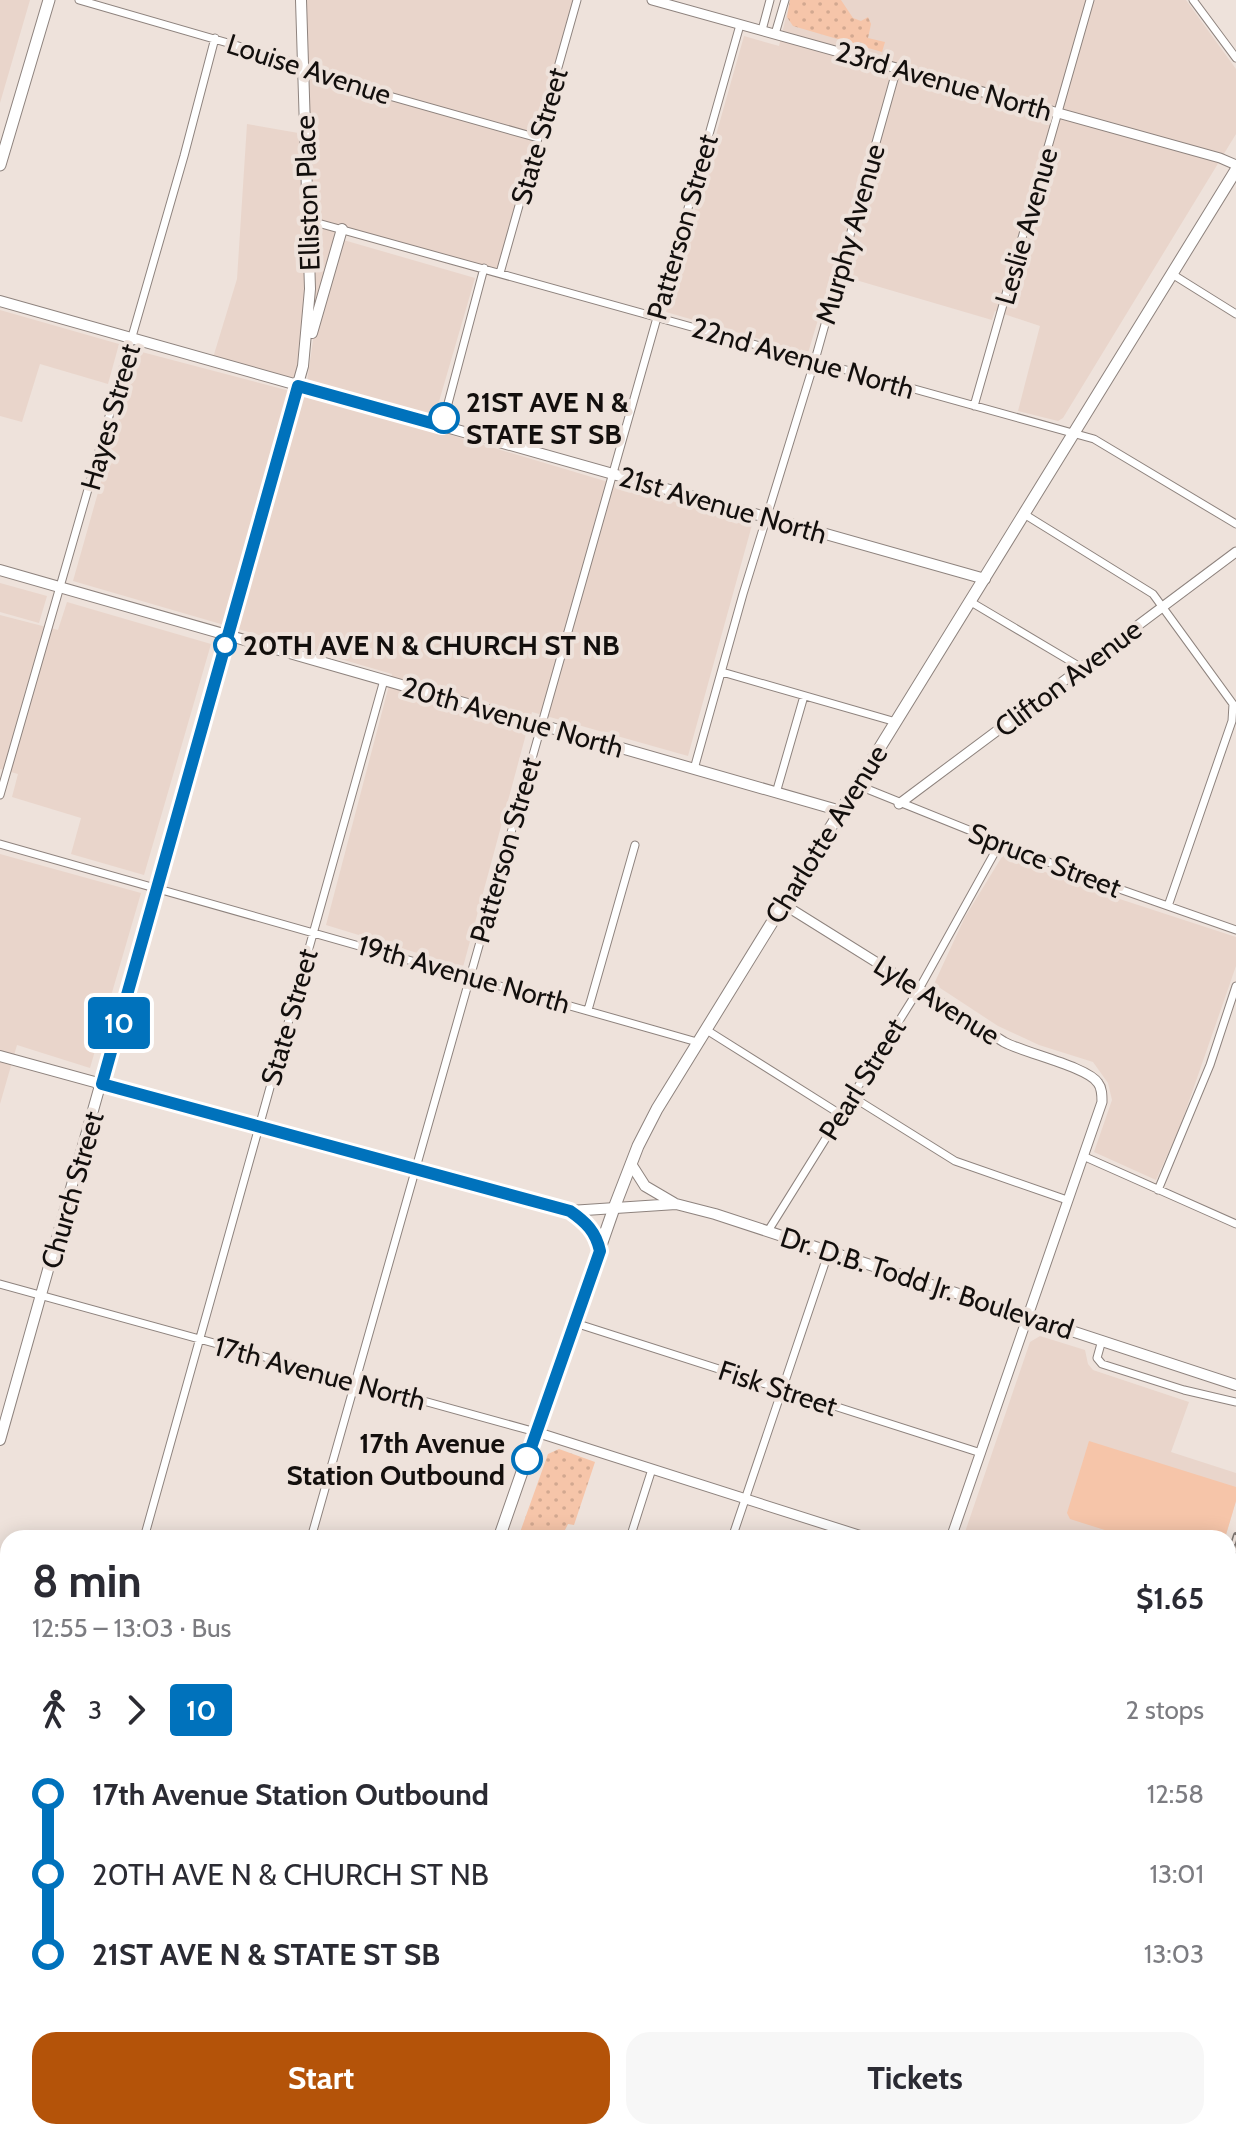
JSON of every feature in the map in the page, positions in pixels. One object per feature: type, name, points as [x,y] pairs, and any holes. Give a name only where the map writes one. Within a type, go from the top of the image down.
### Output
[{"type":"main road","points":[[0,165],[49,0]]},
{"type":"main road","name":"Elliston Place","points":[[298,386],[303,366],[310,289],[301,0]]},
{"type":"main road","name":"Charlotte Avenue","points":[[502,1530],[614,1208],[657,1109],[1236,168]]},
{"type":"main road","points":[[303,366],[342,229]]},
{"type":"main road","name":"21st Avenue North","points":[[0,301],[985,579]]},
{"type":"main road","name":"Church Street","points":[[0,1440],[298,386]]},
{"type":"main road","name":"20th Avenue North","points":[[0,570],[841,811]]},
{"type":"main road","points":[[0,1056],[570,1211],[591,1229],[600,1251]]},
{"type":"main road","points":[[631,1164],[645,1186],[676,1204]]},
{"type":"main road","name":"Dr. D.B. Todd Jr. Boulevard","points":[[570,1211],[676,1204],[1029,1315],[1236,1385]]},
{"type":"street","name":"Louise Avenue","points":[[79,0],[290,61],[315,75],[538,138]]},
{"type":"street","name":"State Street","points":[[500,273],[577,0]]},
{"type":"street","name":"23rd Avenue North","points":[[652,0],[1220,158],[1236,168]]},
{"type":"street","points":[[762,30],[770,0]]},
{"type":"street","points":[[775,34],[785,0]]},
{"type":"street","name":"Leslie Avenue","points":[[974,406],[1090,0]]},
{"type":"street","points":[[1193,0],[1236,58]]},
{"type":"street","name":"Patterson Street","points":[[313,1530],[740,25]]},
{"type":"street","name":"Hayes Street","points":[[0,795],[215,38]]},
{"type":"street","name":"Murphy Avenue","points":[[694,769],[815,360],[897,68]]},
{"type":"street","name":"22nd Avenue North","points":[[307,220],[1094,439],[1236,524]]},
{"type":"street","points":[[442,426],[484,268]]},
{"type":"street","points":[[1172,274],[1236,314]]},
{"type":"street","points":[[1024,514],[1150,592],[1230,698],[1234,710],[1168,906]]},
{"type":"street","name":"Clifton Avenue","points":[[899,804],[1236,552]]},
{"type":"street","points":[[971,602],[1082,668]]},
{"type":"street","points":[[722,672],[896,722]]},
{"type":"street","name":"State Street","points":[[146,1530],[384,680]]},
{"type":"street","points":[[776,793],[804,696]]},
{"type":"street","name":"Spruce Street","points":[[857,785],[1088,878],[1236,930]]},
{"type":"street","name":"Pearl Street","points":[[768,1231],[919,989],[1000,843]]},
{"type":"street","name":"19th Avenue North","points":[[0,844],[697,1042]]},
{"type":"street","points":[[588,1010],[635,845]]},
{"type":"street","name":"Lyle Avenue","points":[[783,904],[1022,1052],[1083,1071],[1098,1081],[1102,1102],[1083,1156]]},
{"type":"street","points":[[1158,1190],[1210,1065],[1236,986]]},
{"type":"street","points":[[705,1029],[840,1114]]},
{"type":"street","points":[[851,1096],[955,1161],[1067,1200]]},
{"type":"street","points":[[954,1530],[1083,1156],[1236,1224]]},
{"type":"street","points":[[735,1530],[829,1251]]},
{"type":"street","name":"17th Avenue North","points":[[0,1284],[536,1432],[843,1530]]},
{"type":"street","name":"Fisk Street","points":[[575,1323],[981,1453]]},
{"type":"street","points":[[1102,1340],[1097,1358],[1102,1364],[1184,1390],[1236,1402]]},
{"type":"street","points":[[633,1530],[652,1469]]},
{"type":"shaded area","points":[[0,0],[30,0],[0,103]]},
{"type":"shaded area","points":[[301,0],[577,0],[500,273],[343,229],[340,239],[475,278],[431,429],[752,525],[688,756],[532,712],[463,967],[326,925],[392,674],[73,581],[138,351],[305,395],[315,327],[298,386],[212,361],[237,279],[247,124],[304,134]]},
{"type":"shaded area","points":[[790,0],[1186,0],[1236,69],[1236,134],[1063,418],[1058,421],[1018,411],[1040,326],[995,311],[992,320],[832,273],[808,353],[666,312],[744,36],[779,46]]},
{"type":"shaded area","points":[[790,0],[841,0],[853,18],[861,21],[868,17],[871,24],[868,38],[885,42],[882,52],[793,26],[787,17]]},
{"type":"shaded area","points":[[0,310],[119,344],[108,384],[40,364],[22,422],[0,416]]},
{"type":"shaded area","points":[[0,583],[47,596],[39,623],[0,612]]},
{"type":"shaded area","points":[[67,602],[211,644],[144,875],[71,854],[81,818],[12,797],[18,774],[0,769],[0,615],[58,630]]},
{"type":"shaded area","points":[[0,854],[141,893],[90,1068],[17,1045],[0,1104]]},
{"type":"shaded area","points":[[1003,855],[1083,887],[1236,937],[1236,966],[1180,1127],[1156,1180],[1094,1152],[1112,1100],[1108,1083],[1093,1062],[1039,1045],[998,1026],[934,984],[965,917]]},
{"type":"shaded area","points":[[1040,1336],[1085,1350],[1088,1364],[1093,1370],[1189,1402],[1171,1452],[1236,1473],[1236,1501],[1227,1530],[966,1530],[1030,1342]]},
{"type":"shaded area","points":[[1089,1441],[1236,1487],[1236,1501],[1227,1530],[1105,1530],[1070,1519],[1067,1513]]},
{"type":"shaded area","points":[[559,1449],[595,1462],[574,1525],[568,1524],[565,1530],[521,1530],[548,1454]]},
{"type":"bus line","name":"10","points":[[444,418],[442,426],[298,386],[102,1084],[570,1211],[583,1220],[597,1238],[600,1251],[527,1459]]},
{"type":"place","name":"21ST AVE N & STATE ST SB","points":[[444,418]]},
{"type":"place","name":"20TH AVE N & CHURCH ST NB","points":[[225,645]]},
{"type":"place","name":"17th Avenue Station Outbound","points":[[527,1459]]}]
